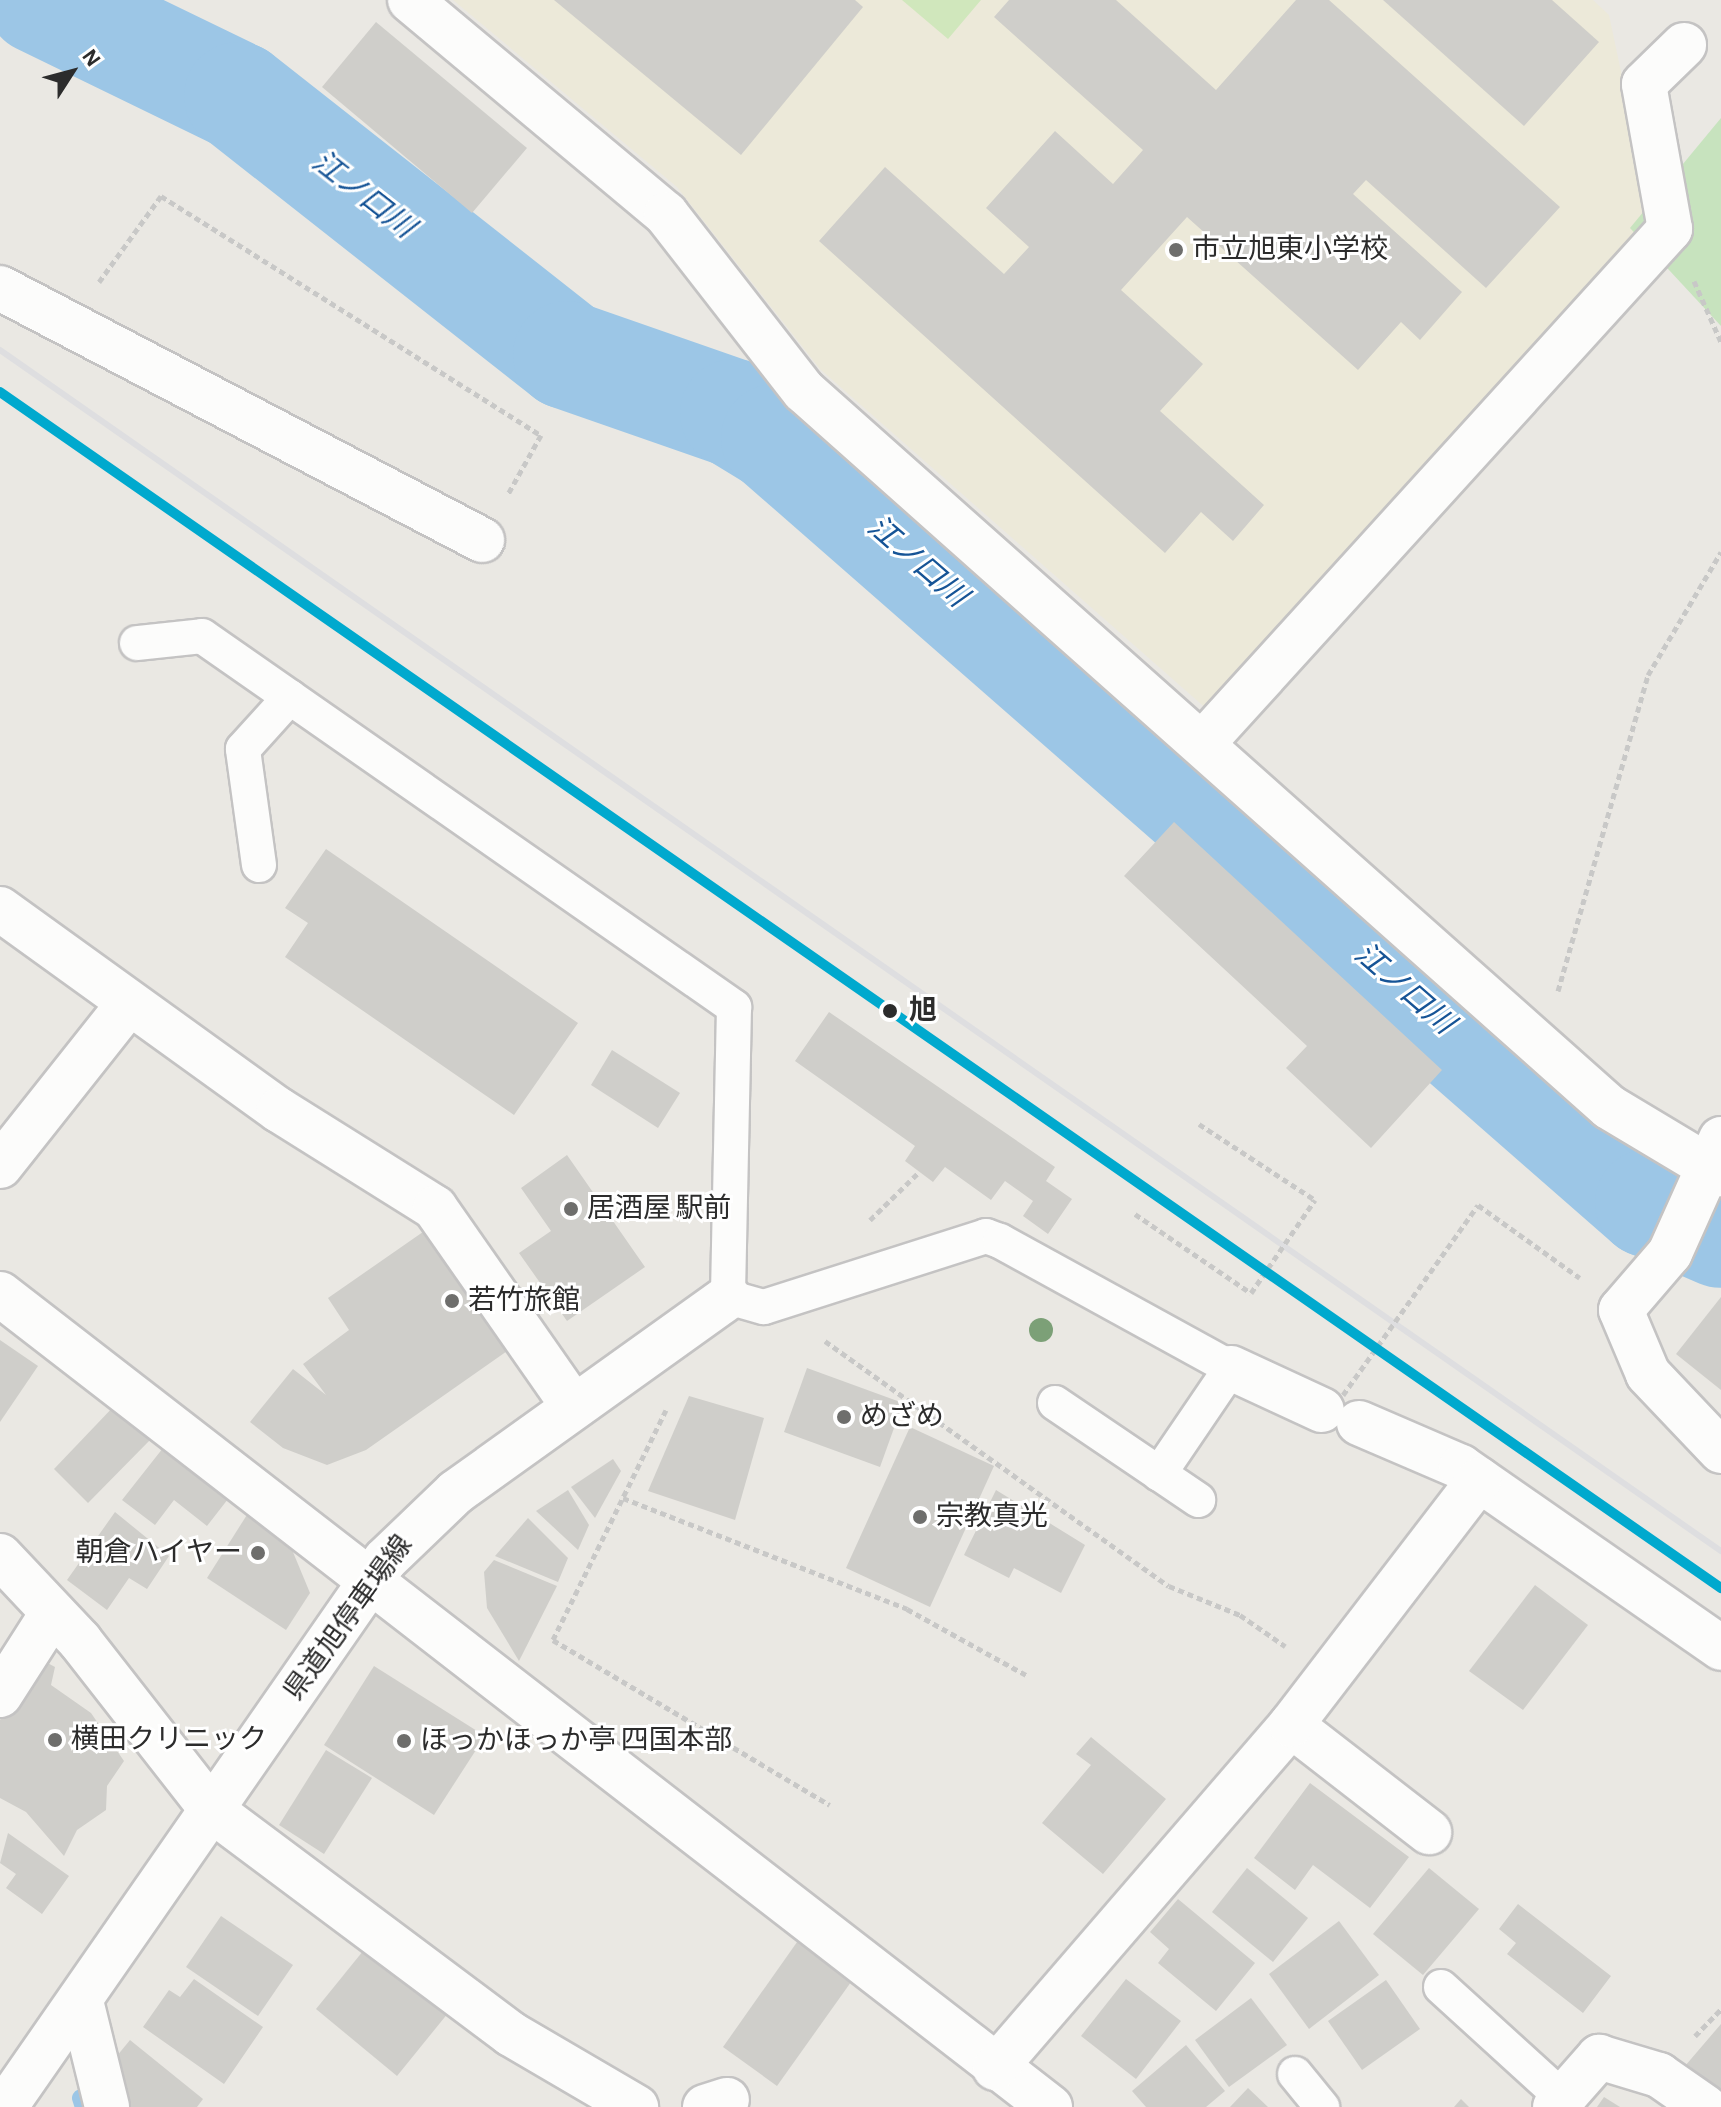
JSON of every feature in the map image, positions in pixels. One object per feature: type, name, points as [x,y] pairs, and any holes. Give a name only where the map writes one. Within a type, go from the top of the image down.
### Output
[{"type":"street","points":[[410,0],[666,214],[804,391],[1609,1107],[1711,1168],[1670,1253],[1621,1310],[1648,1374],[1721,1451]]},
{"type":"street","points":[[1202,744],[1670,229],[1644,84],[1684,45]]},
{"type":"street","points":[[0,288],[482,540]]},
{"type":"street","points":[[0,909],[127,1006],[435,1208],[573,1406]]},
{"type":"street","points":[[0,1166],[127,1006]]},
{"type":"street","points":[[0,1294],[1047,2106]]},
{"type":"street","name":"県道旭停車場線","points":[[13,2095],[370,1581],[416,1527],[573,1406],[728,1297]]},
{"type":"street","points":[[1231,1368],[1341,1409],[1426,1446],[1721,1648]]},
{"type":"street","points":[[995,2068],[1291,1725],[1321,1681],[1479,1480]]},
{"type":"street","points":[[0,1556],[53,1612],[213,1811],[511,2034],[636,2107]]},
{"type":"street","points":[[0,1695],[53,1612]]},
{"type":"street","points":[[1291,1725],[1429,1832]]},
{"type":"street","points":[[81,2001],[104,2106]]},
{"type":"street","points":[[1558,2102],[1599,2057],[1659,2075],[1705,2107]]},
{"type":"lane","points":[[137,643],[202,636],[734,1007],[728,1297],[764,1307],[986,1236],[1231,1368],[1159,1474]]},
{"type":"lane","points":[[259,865],[243,749],[290,697]]},
{"type":"lane","points":[[1055,1403],[1198,1500]]},
{"type":"lane","points":[[1441,1987],[1558,2102]]},
{"type":"lane","points":[[1295,2074],[1322,2107]]},
{"type":"path","points":[[68,324],[161,196],[541,435],[482,540]]},
{"type":"path","points":[[1542,1047],[1648,675],[1721,552]]},
{"type":"path","points":[[1135,1214],[1251,1293],[1315,1200],[1199,1124]]},
{"type":"path","points":[[1341,1409],[1478,1205],[1569,1268]]},
{"type":"path","points":[[813,1333],[1169,1586],[1240,1615],[1321,1681]]},
{"type":"path","points":[[639,1462],[553,1640],[830,1805]]},
{"type":"path","points":[[623,1498],[907,1609],[1026,1675]]},
{"type":"shaded area","points":[[453,0],[1593,0],[1609,15],[1655,232],[1209,711],[820,369],[677,187]]},
{"type":"green space","points":[[902,0],[981,0],[948,39]]},
{"type":"green space","points":[[1721,118],[1721,326],[1630,228]]},
{"type":"building","points":[[554,0],[855,0],[863,7],[741,155]]},
{"type":"building","points":[[1009,0],[1116,0],[1216,90],[1296,0],[1329,0],[1560,207],[1486,288],[1366,180],[1353,194],[1462,292],[1420,340],[1401,322],[1358,370],[1187,217],[1121,290],[1203,364],[1160,411],[1264,505],[1233,541],[1201,512],[1165,553],[819,241],[885,167],[1004,274],[1029,247],[986,208],[1055,131],[1113,184],[1143,150],[994,17]]},
{"type":"building","points":[[1383,0],[1552,0],[1599,42],[1524,126]]},
{"type":"building","points":[[376,22],[527,148],[472,213],[322,87]]},
{"type":"building","points":[[1174,822],[1442,1070],[1371,1148],[1286,1068],[1307,1046],[1124,876]]},
{"type":"building","points":[[326,849],[578,1023],[514,1115],[285,957],[308,923],[285,908]]},
{"type":"building","points":[[829,1012],[1055,1167],[1046,1181],[1072,1199],[1048,1234],[1023,1216],[1033,1201],[1005,1181],[991,1200],[945,1167],[933,1182],[905,1161],[915,1146],[795,1061]]},
{"type":"building","points":[[612,1050],[680,1093],[658,1128],[591,1085]]},
{"type":"building","name":"居酒屋 駅前","points":[[567,1155],[645,1267],[567,1321],[519,1253],[551,1231],[521,1188]]},
{"type":"building","points":[[433,1225],[517,1344],[366,1450],[327,1465],[283,1448],[250,1422],[293,1369],[326,1395],[303,1364],[349,1330],[328,1298]]},
{"type":"building","points":[[1721,1297],[1721,1390],[1676,1354]]},
{"type":"building","points":[[0,1340],[38,1366],[0,1422]]},
{"type":"building","name":"めざめ","points":[[807,1368],[903,1403],[880,1467],[784,1432]]},
{"type":"building","points":[[689,1396],[764,1418],[735,1520],[648,1491]]},
{"type":"building","points":[[116,1404],[151,1439],[88,1503],[54,1469]]},
{"type":"building","name":"宗教真光","points":[[910,1427],[994,1466],[930,1607],[846,1568]]},
{"type":"building","points":[[163,1448],[228,1499],[207,1526],[174,1500],[155,1525],[122,1500]]},
{"type":"building","points":[[613,1459],[621,1471],[595,1518],[571,1487]]},
{"type":"building","points":[[568,1490],[589,1525],[578,1550],[536,1511]]},
{"type":"building","points":[[996,1490],[1085,1545],[1061,1593],[1014,1568],[1009,1578],[964,1555]]},
{"type":"building","name":"朝倉ハイヤー","points":[[250,1510],[283,1528],[310,1593],[286,1630],[207,1578]]},
{"type":"building","points":[[115,1512],[169,1556],[147,1589],[129,1578],[107,1610],[67,1580]]},
{"type":"building","points":[[528,1518],[568,1558],[558,1582],[495,1556]]},
{"type":"building","points":[[494,1560],[557,1586],[519,1661],[487,1608],[484,1572]]},
{"type":"building","points":[[1535,1585],[1588,1625],[1523,1710],[1469,1671]]},
{"type":"building","name":"横田クリニック","points":[[40,1659],[55,1667],[51,1685],[91,1713],[124,1761],[107,1786],[106,1810],[77,1830],[64,1856],[26,1812],[0,1798],[0,1720]]},
{"type":"building","name":"ほっかほっか亭 四国本部","points":[[374,1666],[485,1736],[434,1815],[324,1745]]},
{"type":"building","points":[[1091,1737],[1166,1799],[1103,1874],[1042,1823],[1091,1765],[1076,1754]]},
{"type":"building","points":[[326,1750],[372,1778],[324,1854],[279,1825]]},
{"type":"building","points":[[1310,1783],[1409,1857],[1370,1908],[1313,1865],[1295,1890],[1254,1858]]},
{"type":"building","points":[[8,1833],[69,1876],[42,1914],[6,1888],[16,1874],[0,1863]]},
{"type":"building","points":[[1247,1868],[1308,1918],[1273,1962],[1212,1912]]},
{"type":"building","points":[[1429,1868],[1479,1909],[1423,1975],[1373,1934]]},
{"type":"building","points":[[1178,1899],[1255,1963],[1216,2011],[1158,1963],[1169,1949],[1150,1932]]},
{"type":"building","points":[[1518,1904],[1611,1976],[1583,2013],[1507,1954],[1516,1943],[1499,1929]]},
{"type":"building","points":[[221,1916],[293,1965],[258,2016],[186,1967]]},
{"type":"building","points":[[1339,1921],[1379,1975],[1309,2029],[1269,1974]]},
{"type":"building","points":[[802,1935],[856,1975],[777,2086],[723,2047]]},
{"type":"building","points":[[372,1940],[453,2007],[397,2076],[316,2009]]},
{"type":"building","points":[[194,1979],[263,2027],[224,2084],[143,2027],[169,1990],[180,1997]]},
{"type":"building","points":[[1126,1979],[1181,2021],[1136,2079],[1081,2036]]},
{"type":"building","points":[[1386,1980],[1420,2029],[1362,2070],[1328,2021]]},
{"type":"building","points":[[1251,1998],[1287,2045],[1229,2087],[1195,2040]]},
{"type":"building","points":[[1721,2024],[1721,2107],[1679,2073]]},
{"type":"building","points":[[130,2040],[203,2099],[197,2107],[130,2107],[112,2062]]},
{"type":"building","points":[[1186,2045],[1225,2091],[1206,2107],[1146,2107],[1132,2091]]},
{"type":"building","points":[[1248,2088],[1268,2107],[1230,2107]]},
{"type":"building","points":[[1604,2097],[1620,2107],[1597,2107]]},
{"type":"building","points":[[1461,2099],[1469,2107],[1454,2107]]},
{"type":"waterway","name":"江ノ口川","points":[[40,0],[238,96],[567,355],[734,413],[775,438],[1649,1203],[1721,1234]]},
{"type":"waterway","points":[[81,2098],[84,2107]]},
{"type":"railway","points":[[0,350],[1721,1551]]},
{"type":"transit line","points":[[0,392],[1721,1588]]},
{"type":"place","name":"市立旭東小学校","points":[[1176,250]]},
{"type":"place","name":"旭","points":[[890,1011]]},
{"type":"place","name":"居酒屋 駅前","points":[[571,1209]]},
{"type":"place","name":"若竹旅館","points":[[452,1301]]},
{"type":"place","name":"めざめ","points":[[844,1417]]},
{"type":"place","name":"宗教真光","points":[[920,1517]]},
{"type":"place","name":"朝倉ハイヤー","points":[[258,1553]]},
{"type":"place","name":"横田クリニック","points":[[55,1740]]},
{"type":"place","name":"ほっかほっか亭 四国本部","points":[[404,1741]]}]
